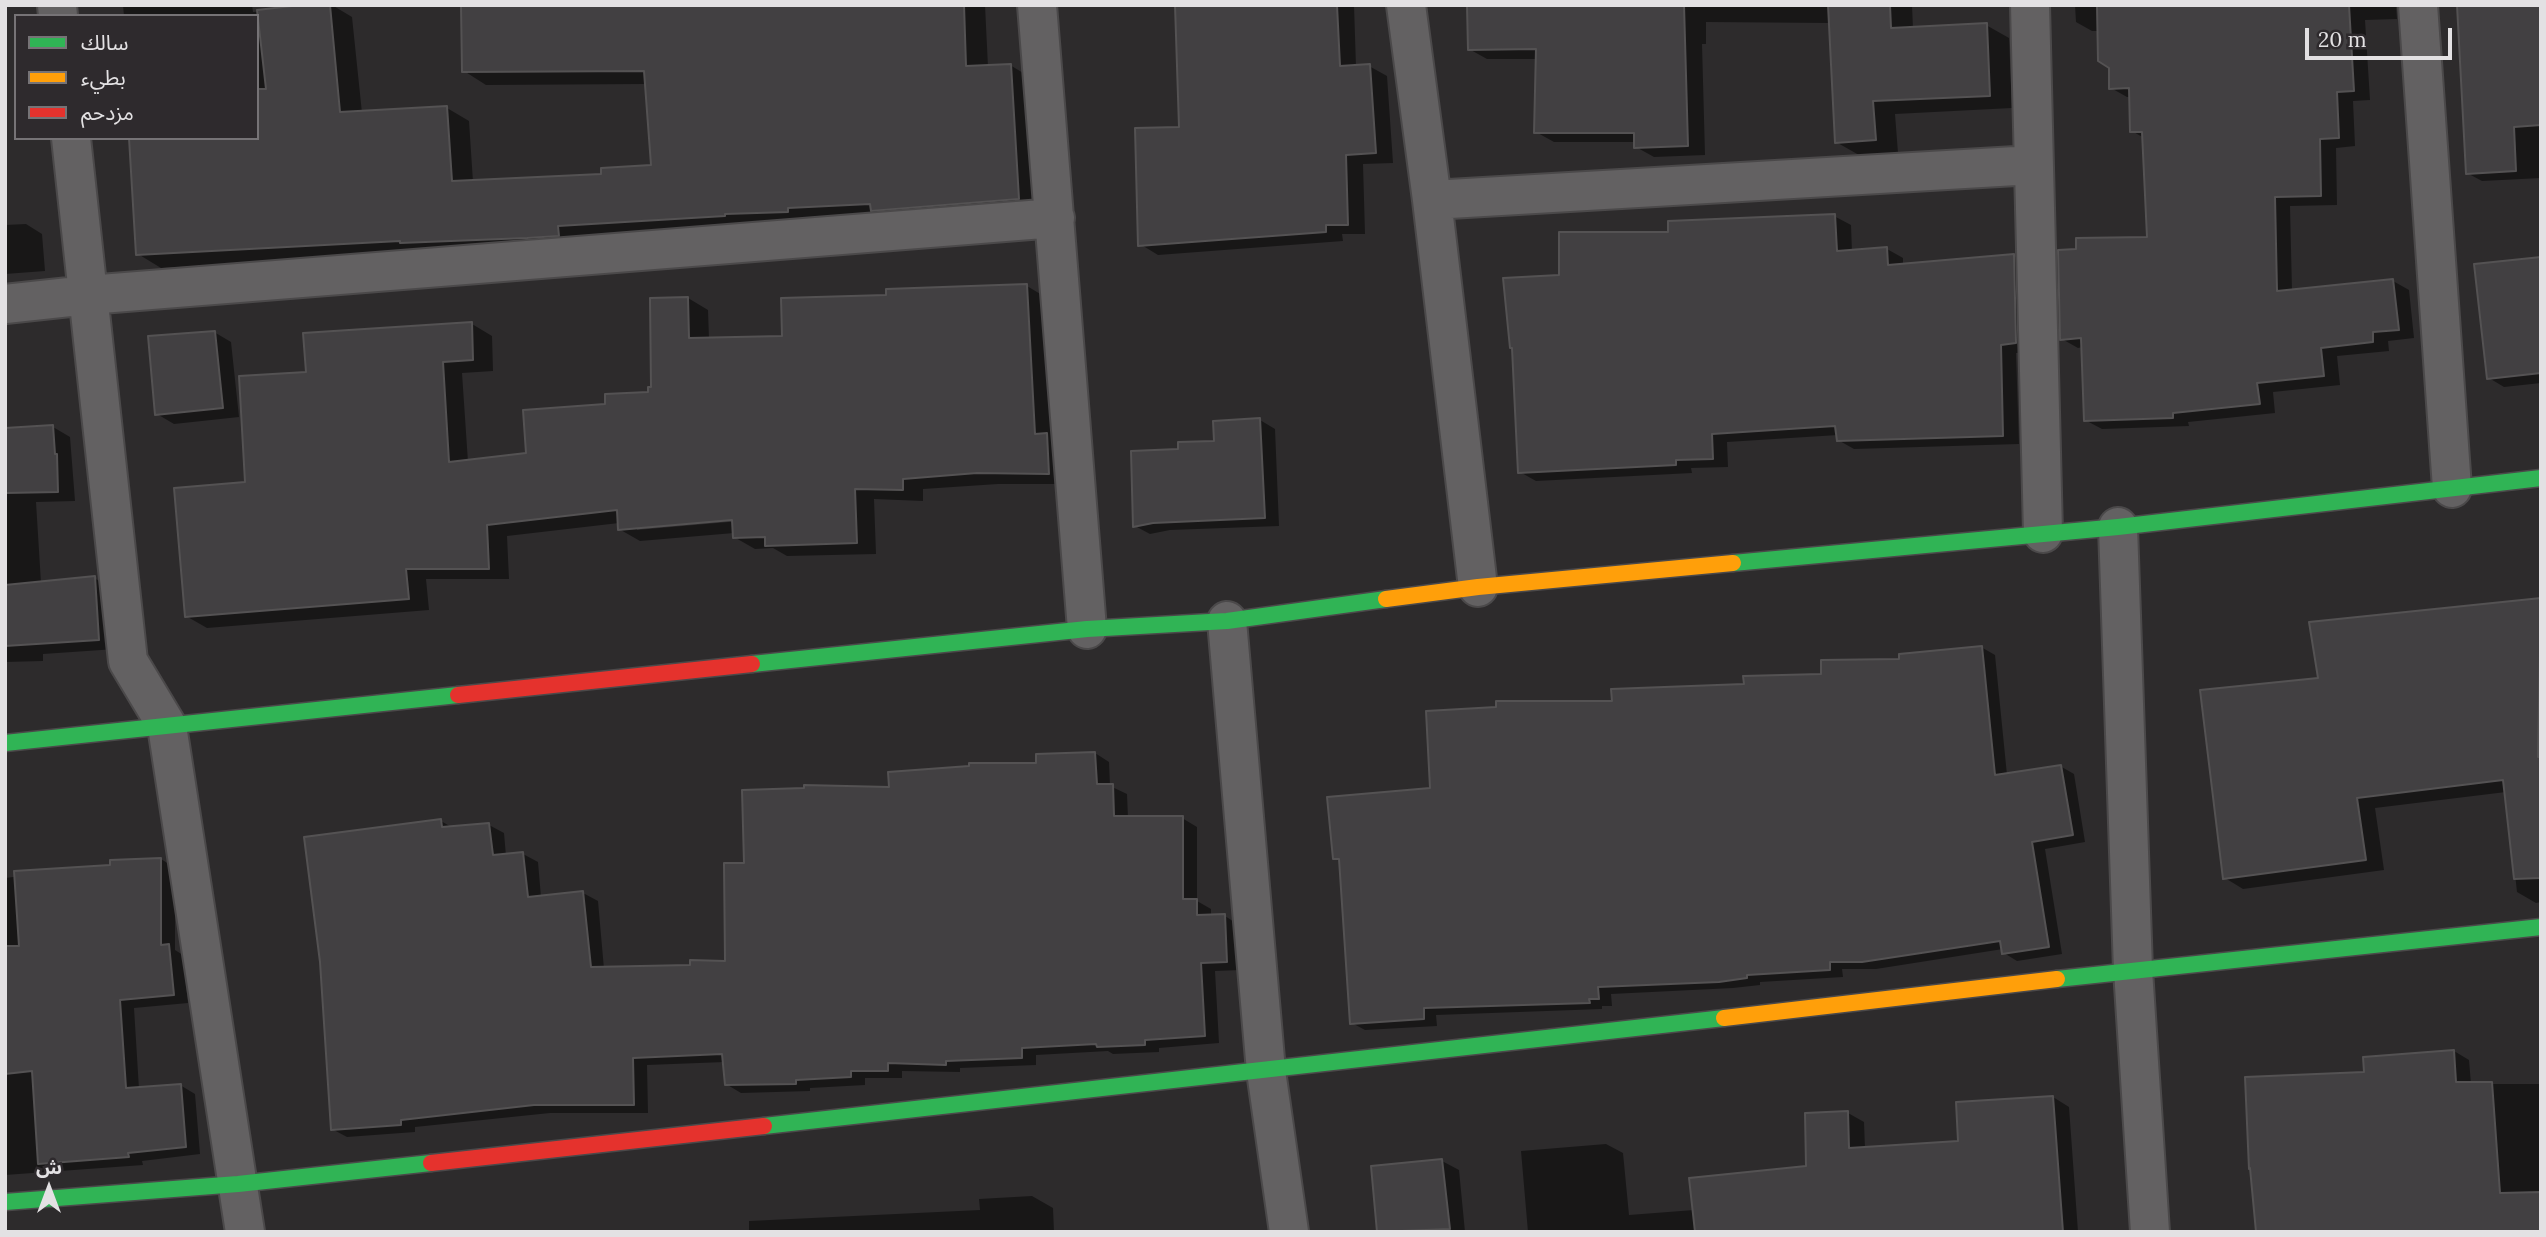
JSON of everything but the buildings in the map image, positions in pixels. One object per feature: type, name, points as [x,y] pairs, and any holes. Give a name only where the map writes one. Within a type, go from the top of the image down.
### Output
[{"type":"street","points":[[1037,5],[1087,629]]},
{"type":"street","points":[[1406,5],[1478,587]]},
{"type":"street","points":[[2030,5],[2043,533]]},
{"type":"street","points":[[2418,5],[2452,488]]},
{"type":"street","points":[[71,140],[128,661],[167,726],[245,1232]]},
{"type":"street","points":[[1432,200],[2033,165]]},
{"type":"street","points":[[5,304],[88,295],[1055,218]]},
{"type":"street","points":[[5,743],[1087,629],[1227,621],[1478,587],[2118,527],[2541,478]]},
{"type":"street","points":[[2118,527],[2133,970],[2150,1232]]},
{"type":"street","points":[[1227,621],[1266,1071],[1289,1232]]},
{"type":"street","points":[[5,1202],[237,1184],[1266,1071],[2133,970],[2541,927]]},
{"type":"traffic: fast","points":[[1733,563],[2118,527],[2541,478]]},
{"type":"traffic: fast","points":[[752,664],[1087,629],[1227,621],[1386,599]]},
{"type":"traffic: fast","points":[[5,743],[458,695]]},
{"type":"traffic: fast","points":[[2057,979],[2541,927]]},
{"type":"traffic: fast","points":[[764,1126],[1724,1018]]},
{"type":"traffic: fast","points":[[5,1202],[238,1184],[431,1163]]},
{"type":"traffic: slow","points":[[1386,599],[1478,587],[1733,563]]},
{"type":"traffic: slow","points":[[1724,1018],[2057,979]]},
{"type":"traffic: jam","points":[[458,695],[752,664]]},
{"type":"traffic: jam","points":[[431,1163],[764,1126]]}]
